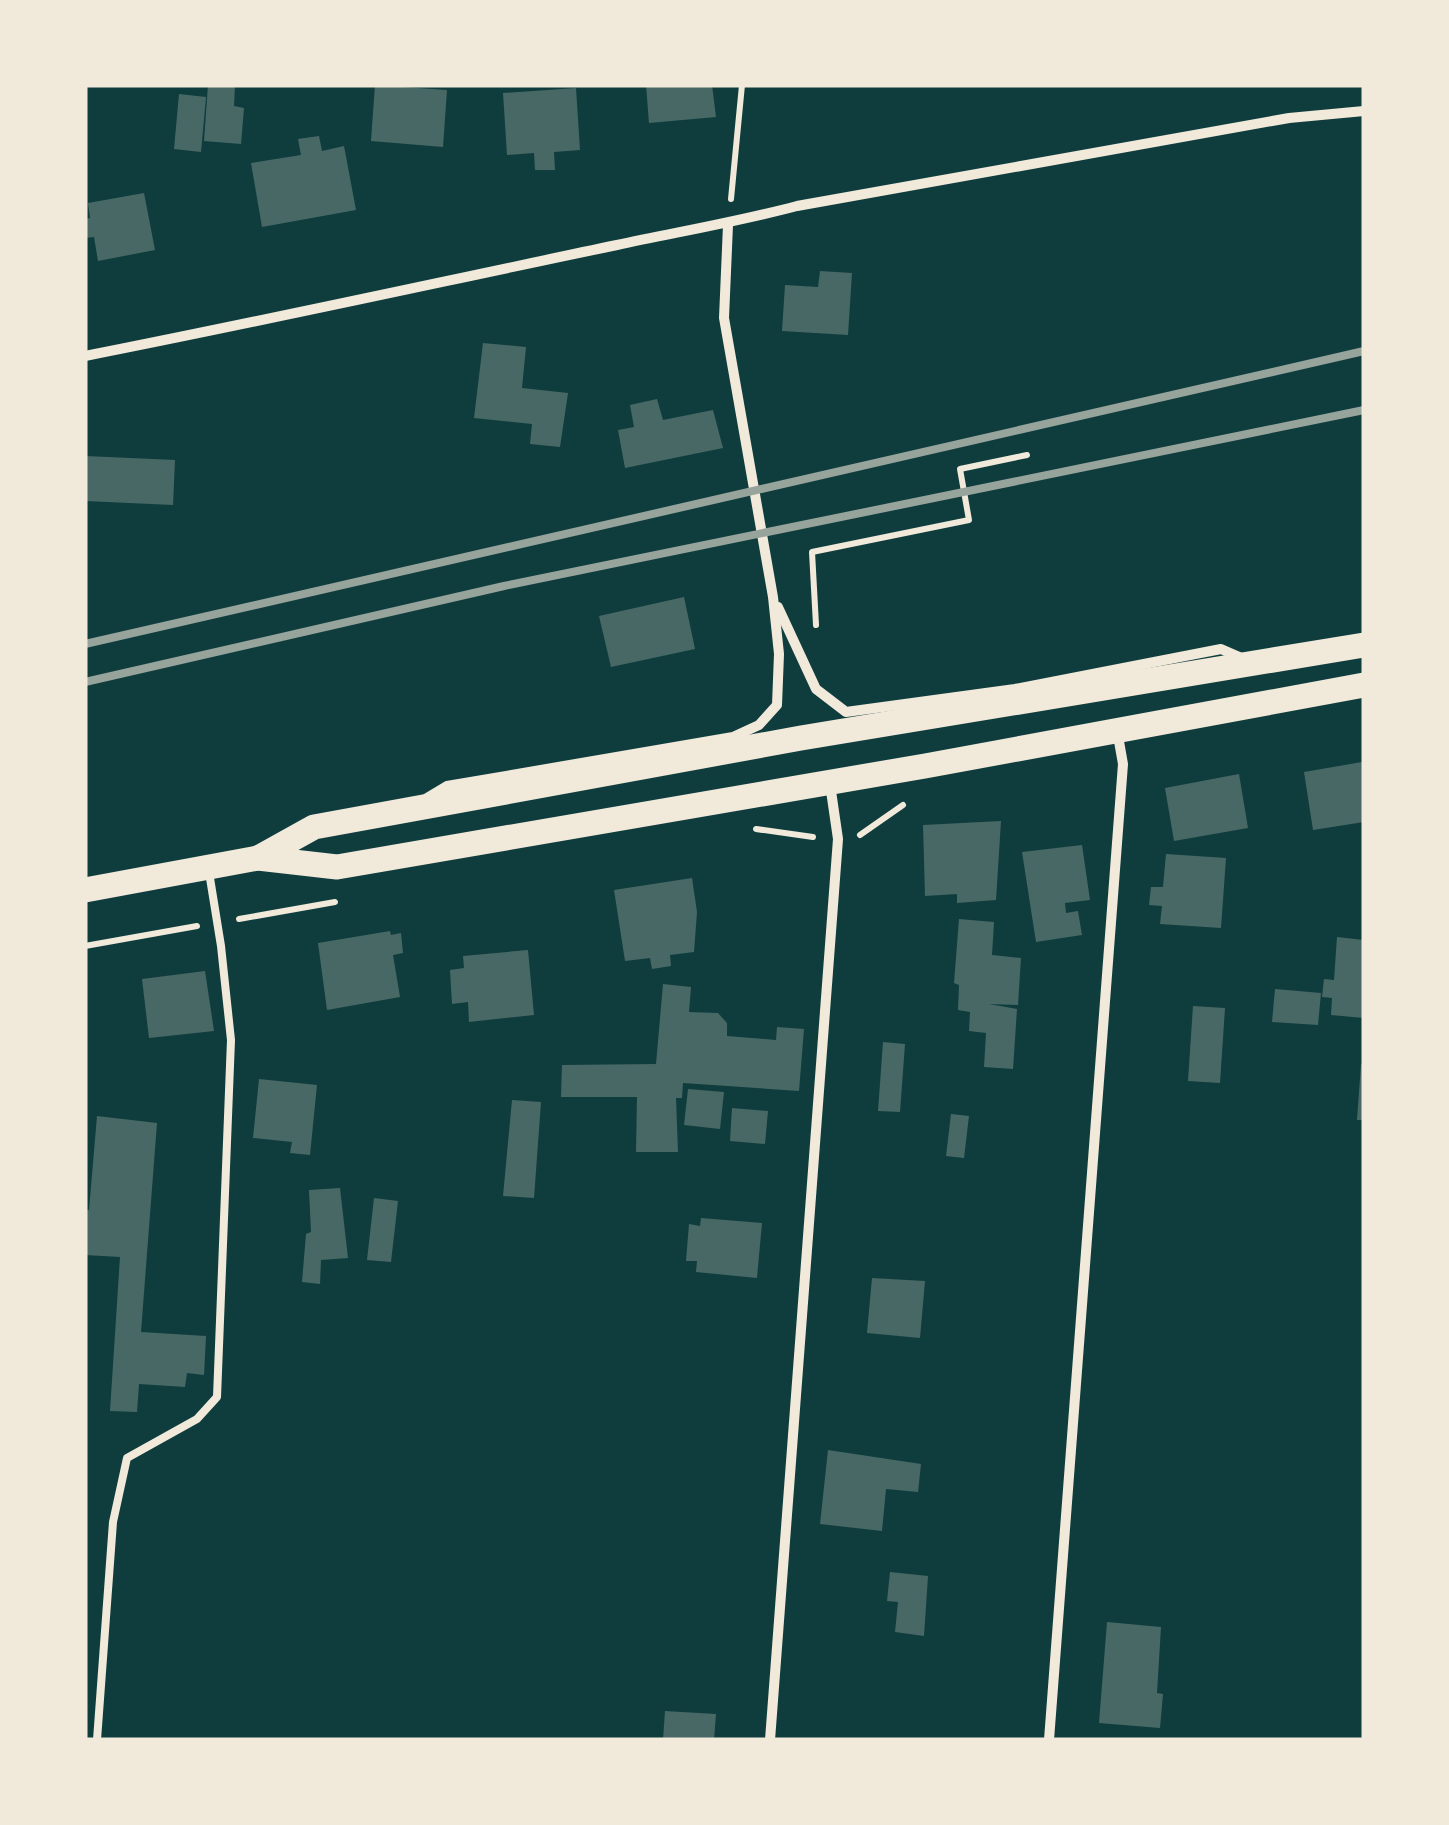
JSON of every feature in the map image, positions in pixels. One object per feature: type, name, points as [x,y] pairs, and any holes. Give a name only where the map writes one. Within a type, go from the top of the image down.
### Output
[{"type":"main road","points":[[258,858],[314,827],[801,738],[1364,645]]},
{"type":"main road","points":[[85,890],[258,858],[337,868],[1364,685]]},
{"type":"street","points":[[85,356],[728,225],[796,206],[1290,118],[1364,111]]},
{"type":"street","points":[[408,811],[447,786],[733,737],[759,725],[778,705],[779,654],[773,597],[724,318],[728,225]]},
{"type":"street","points":[[773,597],[816,689],[846,712],[980,694],[1221,649],[1253,663]]},
{"type":"street","points":[[1049,1740],[1123,764],[1117,730]]},
{"type":"street","points":[[770,1740],[838,838],[830,782]]},
{"type":"lane","points":[[97,1740],[113,1522],[127,1458],[197,1419],[217,1398],[231,1040],[208,867]]},
{"type":"path","points":[[728,225],[742,85]]},
{"type":"path","points":[[817,640],[812,552],[969,520],[960,468],[1027,455]]},
{"type":"building","points":[[208,85],[235,85],[234,106],[244,108],[241,144],[204,141]]},
{"type":"building","points":[[375,85],[447,90],[443,147],[371,141]]},
{"type":"building","points":[[646,85],[712,85],[716,117],[649,123]]},
{"type":"building","points":[[576,88],[580,150],[554,152],[555,170],[535,170],[534,153],[507,155],[503,93]]},
{"type":"building","points":[[179,94],[206,97],[201,152],[174,149]]},
{"type":"building","points":[[319,136],[322,151],[344,146],[356,210],[262,227],[251,163],[301,155],[298,139]]},
{"type":"building","points":[[144,193],[155,250],[98,261],[94,237],[85,238],[85,219],[90,218],[88,203]]},
{"type":"building","points":[[820,271],[852,273],[848,335],[782,331],[785,285],[818,287]]},
{"type":"building","points":[[483,343],[526,347],[522,388],[568,393],[560,447],[530,444],[532,424],[474,418]]},
{"type":"building","points":[[657,399],[663,420],[713,410],[723,448],[625,468],[618,430],[634,427],[630,405]]},
{"type":"building","points":[[85,456],[175,460],[173,505],[85,501]]},
{"type":"building","points":[[684,597],[695,649],[611,667],[599,616]]},
{"type":"building","points":[[1362,762],[1364,822],[1313,830],[1304,772]]},
{"type":"building","points":[[1239,774],[1248,828],[1174,841],[1165,788]]},
{"type":"building","points":[[1001,821],[996,900],[957,903],[957,894],[925,896],[923,825]]},
{"type":"building","points":[[1082,845],[1090,900],[1065,903],[1066,913],[1078,911],[1082,935],[1036,942],[1022,852]]},
{"type":"building","points":[[1166,854],[1226,858],[1221,928],[1160,924],[1162,906],[1149,905],[1151,887],[1163,887]]},
{"type":"building","points":[[692,878],[697,912],[694,952],[670,955],[671,966],[652,969],[650,958],[625,961],[614,890]]},
{"type":"building","points":[[959,919],[994,922],[992,955],[1021,958],[1018,1005],[989,1004],[1017,1009],[1013,1069],[984,1067],[986,1033],[969,1031],[970,1012],[958,1010],[959,985],[954,983]]},
{"type":"building","points":[[390,931],[391,935],[401,933],[403,953],[393,955],[400,997],[327,1010],[318,943]]},
{"type":"building","points":[[1337,937],[1364,940],[1364,1018],[1331,1015],[1332,998],[1322,997],[1324,979],[1334,980]]},
{"type":"building","points":[[528,950],[534,1015],[469,1022],[468,1002],[452,1004],[450,970],[464,968],[463,956]]},
{"type":"building","points":[[205,971],[214,1031],[149,1038],[142,979]]},
{"type":"building","points":[[663,984],[691,987],[689,1012],[718,1013],[727,1023],[727,1036],[776,1040],[777,1027],[804,1029],[799,1091],[683,1083],[682,1098],[676,1098],[678,1152],[636,1152],[637,1097],[561,1097],[562,1065],[656,1064]]},
{"type":"building","points":[[1275,989],[1321,993],[1318,1025],[1272,1022]]},
{"type":"building","points":[[1193,1006],[1225,1008],[1220,1083],[1188,1081]]},
{"type":"building","points":[[883,1042],[905,1044],[900,1112],[878,1111]]},
{"type":"building","points":[[1361,1064],[1364,1120],[1357,1120]]},
{"type":"building","points":[[259,1079],[317,1085],[310,1155],[290,1153],[292,1142],[253,1138]]},
{"type":"building","points":[[688,1089],[724,1092],[720,1129],[684,1125]]},
{"type":"building","points":[[512,1100],[541,1102],[534,1198],[503,1196]]},
{"type":"building","points":[[732,1108],[768,1111],[765,1144],[730,1141]]},
{"type":"building","points":[[951,1114],[969,1116],[964,1158],[946,1156]]},
{"type":"building","points":[[97,1116],[157,1123],[141,1332],[206,1336],[204,1375],[187,1373],[185,1387],[139,1384],[137,1412],[110,1411],[120,1257],[85,1255],[85,1210],[89,1210]]},
{"type":"building","points":[[340,1188],[348,1258],[321,1260],[320,1284],[302,1282],[306,1234],[311,1232],[309,1190]]},
{"type":"building","points":[[374,1198],[398,1201],[391,1262],[367,1260]]},
{"type":"building","points":[[701,1218],[762,1223],[757,1278],[696,1272],[697,1261],[686,1261],[689,1224],[700,1226]]},
{"type":"building","points":[[872,1278],[925,1281],[920,1338],[867,1333]]},
{"type":"building","points":[[828,1450],[921,1464],[918,1492],[886,1489],[882,1531],[820,1524]]},
{"type":"building","points":[[890,1572],[928,1576],[924,1636],[895,1632],[898,1602],[887,1601]]},
{"type":"building","points":[[1107,1622],[1161,1627],[1157,1693],[1163,1694],[1160,1728],[1099,1723]]},
{"type":"building","points":[[665,1711],[716,1714],[714,1740],[663,1740]]},
{"type":"railway","points":[[85,644],[1364,351]]},
{"type":"railway","points":[[85,682],[504,586],[1364,410]]}]
